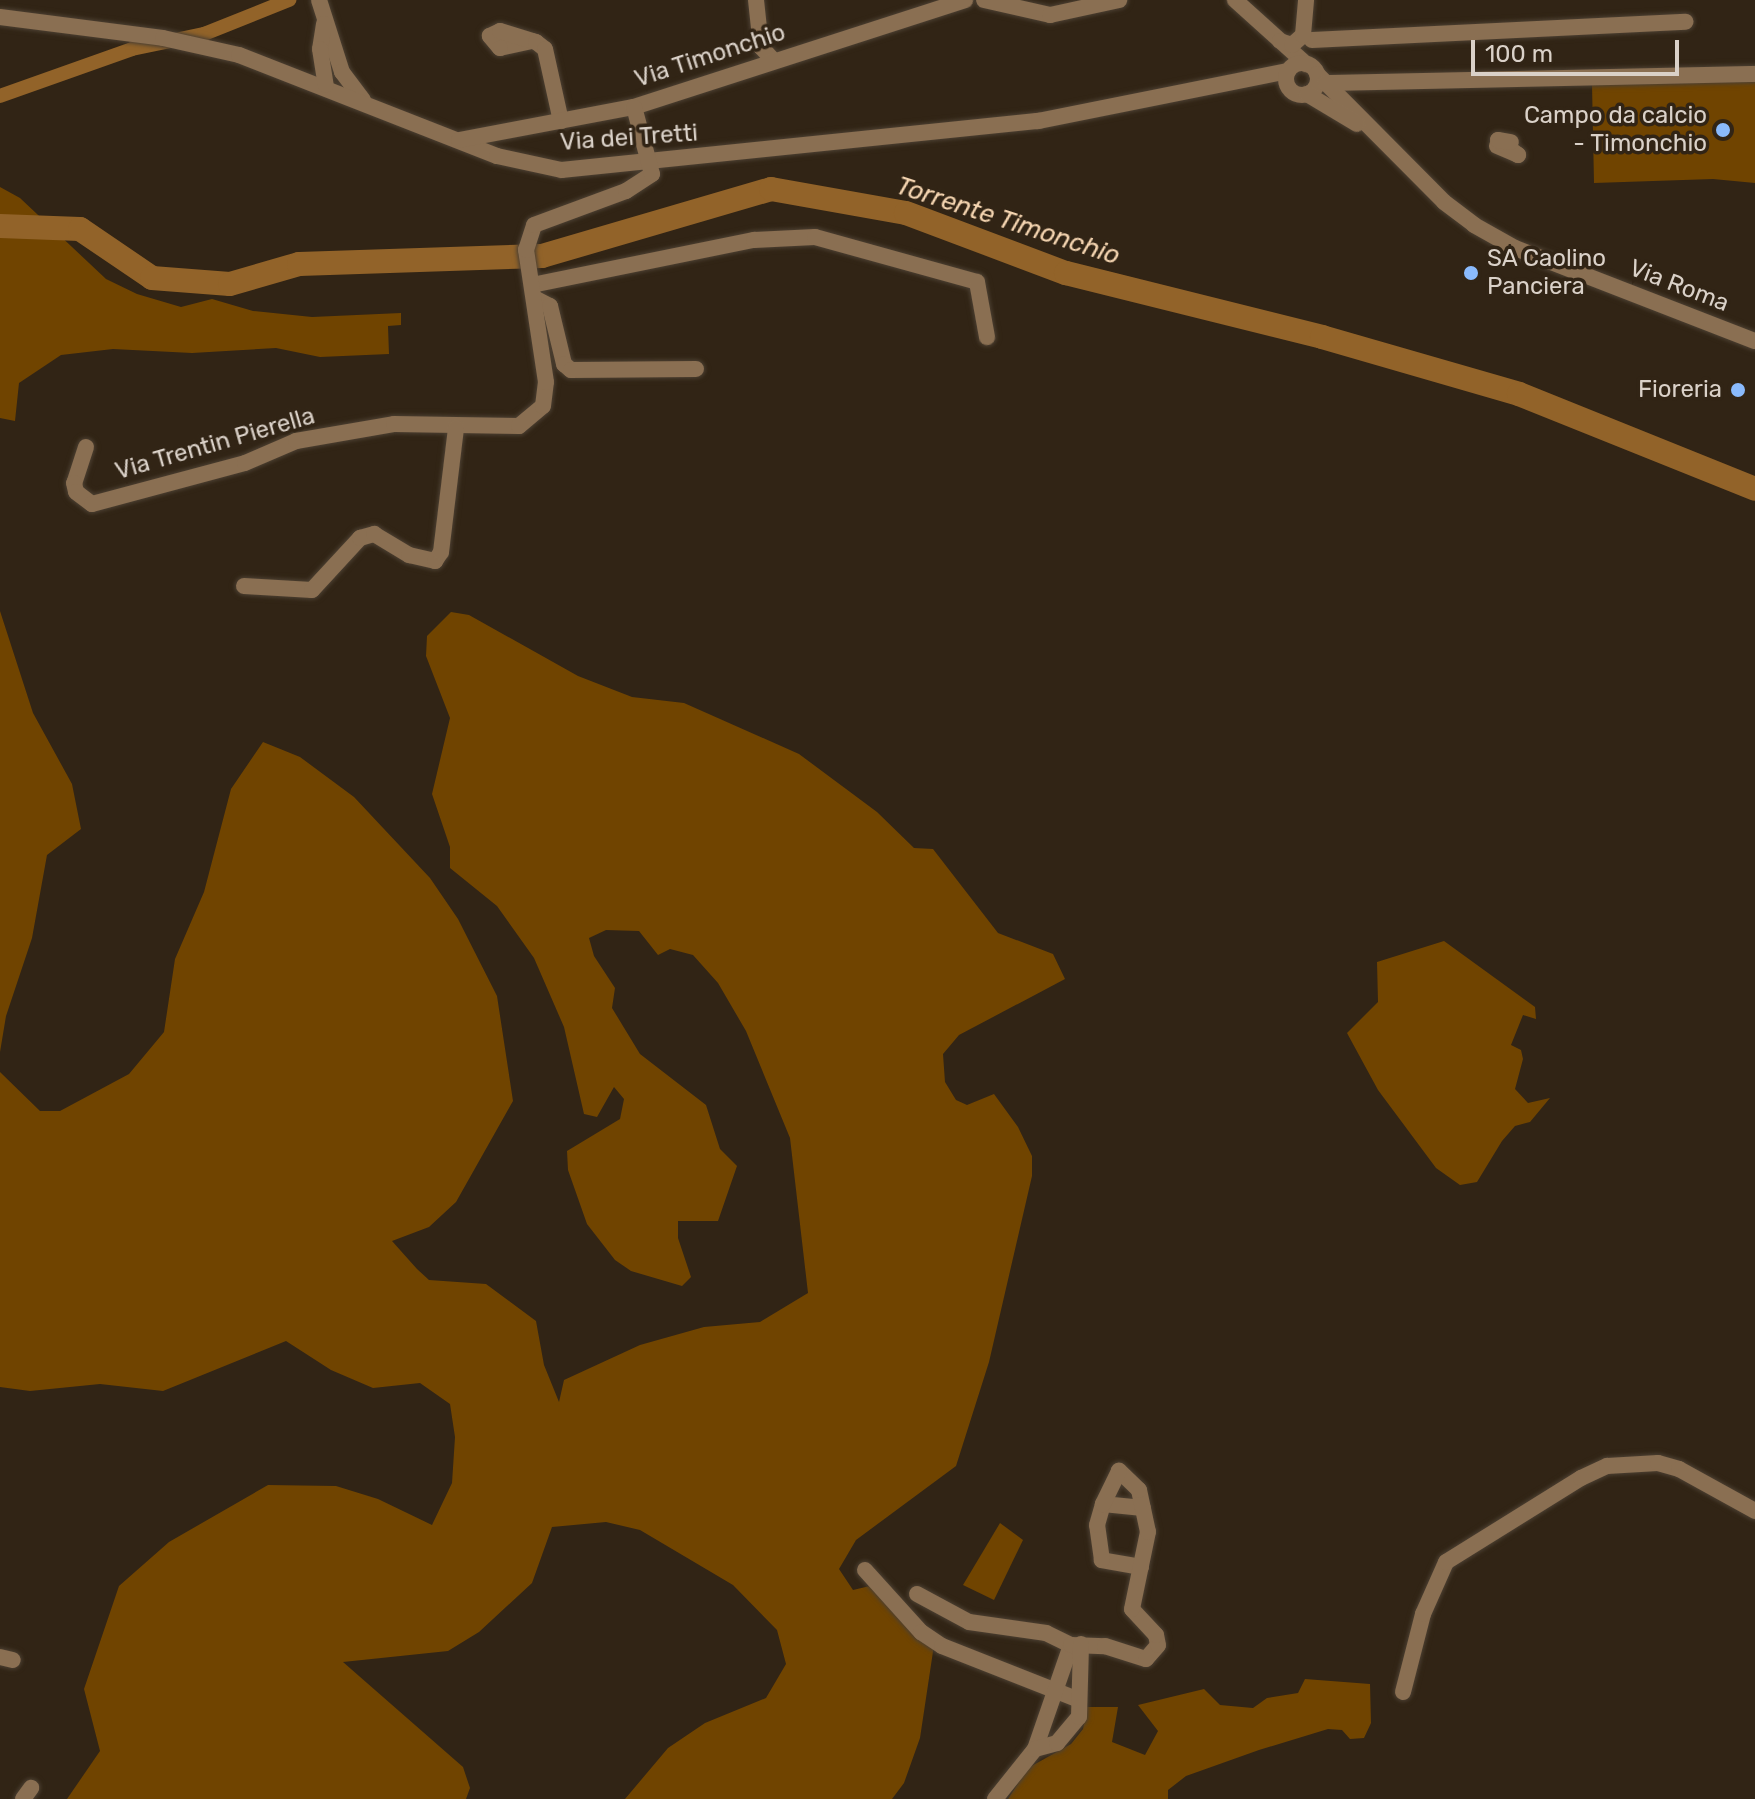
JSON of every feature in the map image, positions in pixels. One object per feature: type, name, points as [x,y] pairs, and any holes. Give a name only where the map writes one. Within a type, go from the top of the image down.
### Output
[{"type":"street","points":[[319,0],[326,44],[334,65],[326,85]]},
{"type":"street","points":[[756,0],[761,47],[774,61]]},
{"type":"street","name":"Via Timonchio","points":[[458,140],[634,107],[918,12],[965,0]]},
{"type":"street","points":[[984,0],[1050,15],[1119,0]]},
{"type":"street","name":"Via Roma","points":[[1235,0],[1278,41],[1305,77],[1444,202],[1496,238],[1755,341]]},
{"type":"street","points":[[1278,41],[1298,42],[1306,4]]},
{"type":"street","points":[[1305,77],[1312,40],[1306,4]]},
{"type":"street","name":"Via dei Tretti","points":[[0,17],[185,42],[291,71],[458,140],[546,168],[653,164],[1038,121],[1232,80],[1305,77],[1373,84],[1755,74]]},
{"type":"street","points":[[1312,40],[1686,22]]},
{"type":"street","points":[[532,41],[550,59],[561,121]]},
{"type":"street","points":[[291,71],[326,44]]},
{"type":"street","points":[[326,44],[364,101]]},
{"type":"street","name":"Via Roma","points":[[1305,77],[1345,101],[1386,147]]},
{"type":"street","points":[[1345,101],[1373,84]]},
{"type":"street","points":[[634,107],[653,164]]},
{"type":"street","name":"Via Trentin Pierella","points":[[86,447],[74,483],[76,492],[92,504],[245,463],[296,441],[394,424],[456,428],[519,426],[543,406],[546,382],[526,250],[534,225],[626,191],[652,174],[653,164]]},
{"type":"street","points":[[532,285],[754,240],[815,237],[977,282],[987,337]]},
{"type":"street","name":"Via Trentin Pierella","points":[[532,285],[550,306],[564,364],[571,370],[696,369]]},
{"type":"street","points":[[244,586],[312,590],[360,538],[374,534],[409,555],[435,561],[441,552],[456,428]]},
{"type":"street","points":[[1403,1692],[1423,1614],[1446,1562],[1581,1478],[1607,1466],[1658,1463],[1679,1469],[1755,1511]]},
{"type":"street","points":[[917,1594],[969,1622],[1046,1633],[1076,1645],[1146,1659],[1154,1655],[1156,1635],[1132,1609],[1141,1567],[1148,1532],[1139,1490],[1119,1471],[1097,1525],[1100,1557],[1141,1567]]},
{"type":"street","points":[[1103,1504],[1143,1508]]},
{"type":"street","points":[[865,1570],[929,1638],[965,1658],[1079,1700]]},
{"type":"street","points":[[995,1799],[1035,1749],[1052,1690],[1076,1645]]},
{"type":"street","points":[[1035,1749],[1057,1743],[1072,1729],[1079,1717],[1076,1645]]},
{"type":"shaded area","points":[[1755,80],[1755,183],[1713,179],[1594,183],[1592,85]]},
{"type":"shaded area","points":[[0,187],[20,198],[106,279],[137,294],[181,307],[212,299],[253,311],[312,317],[401,313],[401,325],[388,326],[389,354],[320,357],[276,348],[192,353],[113,349],[61,355],[19,383],[15,421],[0,418]]},
{"type":"shaded area","points":[[0,611],[33,713],[72,784],[81,829],[47,855],[32,938],[6,1016],[0,1052]]},
{"type":"shaded area","points":[[451,612],[469,615],[578,676],[632,697],[684,703],[799,754],[877,812],[914,848],[933,849],[998,933],[1053,954],[1065,979],[959,1035],[943,1054],[945,1082],[956,1100],[967,1105],[994,1094],[1018,1127],[1032,1156],[1032,1176],[989,1362],[956,1466],[856,1540],[839,1569],[853,1590],[874,1585],[934,1645],[920,1738],[904,1783],[892,1799],[625,1799],[668,1748],[705,1723],[766,1698],[786,1664],[777,1630],[733,1585],[640,1530],[606,1522],[552,1527],[532,1583],[479,1632],[448,1651],[343,1662],[463,1767],[470,1788],[466,1799],[67,1799],[100,1751],[84,1689],[119,1586],[169,1542],[268,1485],[336,1486],[378,1499],[432,1525],[452,1483],[455,1437],[450,1404],[420,1383],[373,1388],[331,1370],[286,1341],[163,1391],[100,1384],[30,1391],[0,1387],[0,1072],[40,1111],[60,1111],[129,1074],[164,1032],[175,959],[204,892],[231,789],[263,742],[300,757],[354,797],[430,878],[458,919],[497,996],[513,1101],[456,1202],[429,1227],[392,1241],[417,1269],[429,1280],[486,1284],[536,1321],[544,1365],[559,1402],[564,1380],[640,1345],[704,1327],[760,1322],[808,1293],[790,1138],[746,1031],[718,983],[693,955],[670,949],[658,955],[639,931],[606,930],[589,938],[594,956],[615,988],[612,1008],[640,1054],[706,1105],[720,1149],[737,1166],[718,1221],[678,1221],[678,1238],[691,1277],[682,1286],[631,1271],[615,1260],[587,1224],[568,1170],[567,1151],[620,1119],[624,1099],[614,1087],[597,1117],[584,1114],[564,1027],[534,958],[497,906],[450,868],[450,847],[432,794],[450,718],[426,656],[427,636]]},
{"type":"shaded area","points":[[1444,941],[1535,1007],[1536,1019],[1523,1015],[1511,1045],[1521,1050],[1523,1059],[1515,1089],[1528,1103],[1550,1098],[1530,1122],[1515,1126],[1477,1182],[1460,1185],[1436,1168],[1378,1090],[1347,1033],[1378,1002],[1377,962]]},
{"type":"shaded area","points":[[1000,1523],[1023,1540],[994,1600],[963,1585]]},
{"type":"shaded area","points":[[1305,1679],[1370,1684],[1371,1723],[1364,1738],[1350,1739],[1342,1730],[1328,1729],[1259,1750],[1186,1776],[1168,1790],[1168,1799],[1008,1799],[1028,1768],[1071,1744],[1083,1729],[1087,1707],[1118,1707],[1112,1742],[1145,1755],[1158,1731],[1138,1705],[1204,1689],[1220,1705],[1253,1708],[1267,1698],[1298,1693]]},
{"type":"waterway","points":[[0,96],[132,49],[204,34],[289,0]]},
{"type":"waterway","name":"Torrente Timonchio","points":[[0,226],[80,229],[152,278],[230,284],[299,264],[542,256],[771,189],[906,213],[1066,273],[1322,337],[1519,394],[1755,489]]},
{"type":"place","name":"Campo da calcio - Timonchio","points":[[1723,130]]},
{"type":"place","name":"SA Caolino Panciera","points":[[1471,273]]},
{"type":"place","name":"Fioreria","points":[[1738,390]]}]
